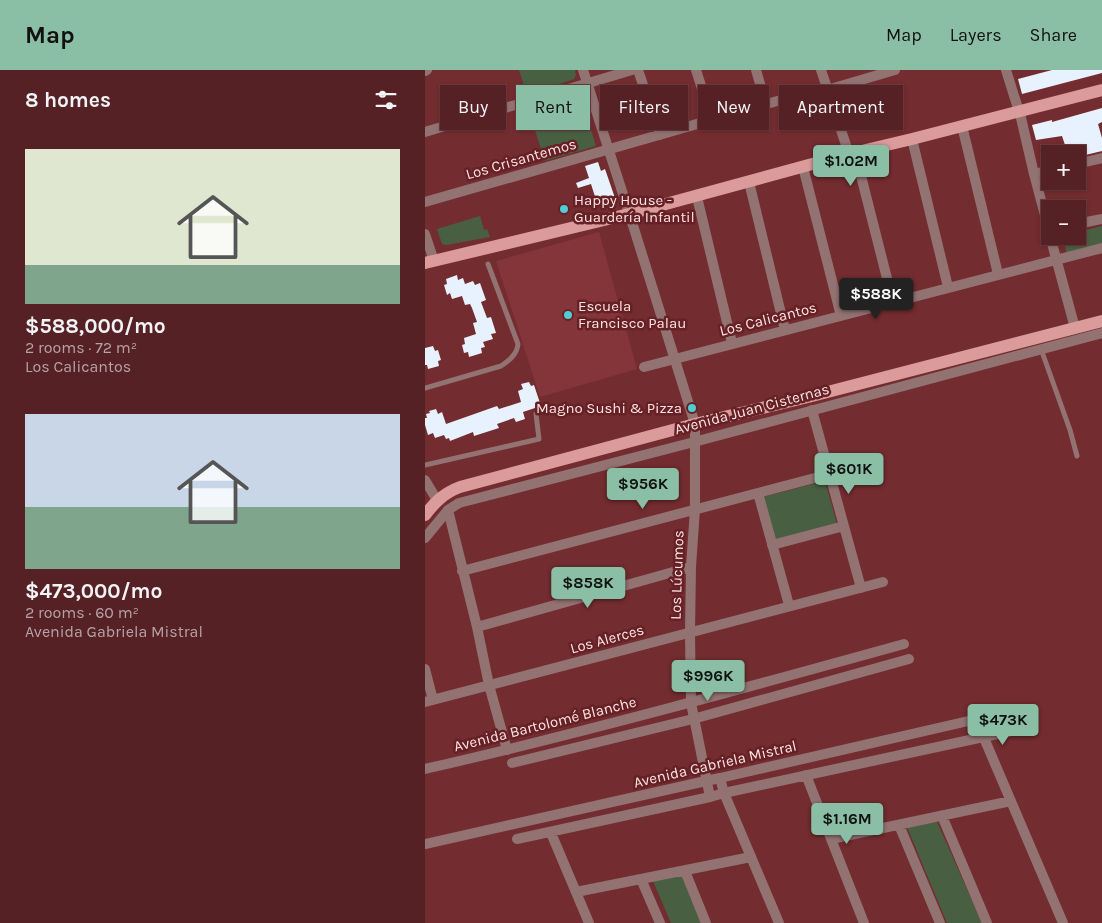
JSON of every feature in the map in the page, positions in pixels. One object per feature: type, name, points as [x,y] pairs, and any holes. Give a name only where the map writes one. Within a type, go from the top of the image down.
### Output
[{"type":"main road","points":[[429,262],[697,197],[849,154],[1102,90]]},
{"type":"main road","name":"Avenida Juan Cisternas","points":[[425,515],[437,500],[447,492],[459,487],[695,424],[812,396],[1102,321]]},
{"type":"street","name":"Los Lúcumos","points":[[583,70],[695,424],[695,509],[691,567],[690,633],[691,703],[710,797]]},
{"type":"street","points":[[425,132],[632,70]]},
{"type":"street","points":[[638,70],[660,135]]},
{"type":"street","points":[[696,70],[701,85]]},
{"type":"street","points":[[756,70],[760,85]]},
{"type":"street","points":[[821,70],[826,85]]},
{"type":"street","points":[[1007,70],[1041,200]]},
{"type":"street","name":"Los Crisantemos","points":[[838,85],[890,71]]},
{"type":"street","name":"Los Crisantemos","points":[[425,202],[698,124]]},
{"type":"street","points":[[962,126],[999,274]]},
{"type":"street","points":[[841,130],[849,154],[857,160],[893,302]]},
{"type":"street","points":[[912,139],[948,287]]},
{"type":"street","points":[[1086,162],[1102,158]]},
{"type":"street","points":[[803,167],[841,316]]},
{"type":"street","points":[[1034,174],[1041,172]]},
{"type":"street","points":[[749,182],[785,330]]},
{"type":"street","points":[[697,197],[733,344]]},
{"type":"street","points":[[1086,222],[1102,219]]},
{"type":"street","points":[[425,234],[429,262]]},
{"type":"street","points":[[1053,245],[1075,328]]},
{"type":"street","name":"Los Calicantos","points":[[644,368],[1102,248]]},
{"type":"street","name":"Avenida Juan Cisternas","points":[[425,538],[448,510],[459,503],[1102,333]]},
{"type":"street","points":[[812,410],[861,588]]},
{"type":"street","points":[[462,570],[830,474]]},
{"type":"street","points":[[425,480],[437,500]]},
{"type":"street","points":[[758,493],[789,605]]},
{"type":"street","points":[[448,510],[477,627],[489,685],[507,750]]},
{"type":"street","points":[[772,545],[844,526]]},
{"type":"street","points":[[477,627],[691,567]]},
{"type":"street","name":"Los Alerces","points":[[429,701],[690,633],[789,605],[883,582]]},
{"type":"street","name":"Avenida Bartolomé Blanche","points":[[425,769],[691,703],[905,644]]},
{"type":"street","name":"Avenida Bartolomé Blanche","points":[[512,763],[693,719],[909,659]]},
{"type":"street","points":[[425,669],[429,701]]},
{"type":"street","name":"Avenida Gabriela Mistral","points":[[425,844],[706,782],[1012,711]]},
{"type":"street","name":"Avenida Gabriela Mistral","points":[[517,839],[1016,730]]},
{"type":"street","points":[[984,738],[1063,923]]},
{"type":"street","points":[[806,775],[864,923]]},
{"type":"street","points":[[720,778],[779,923]]},
{"type":"street","points":[[831,839],[1011,801]]},
{"type":"street","points":[[942,816],[987,923]]},
{"type":"street","points":[[899,825],[940,923]]},
{"type":"street","points":[[551,833],[589,923]]},
{"type":"street","points":[[576,892],[751,857]]},
{"type":"street","points":[[685,871],[706,923]]},
{"type":"street","points":[[641,879],[660,923]]},
{"type":"lane","points":[[425,388],[501,366],[518,350],[519,344],[488,264]]},
{"type":"lane","points":[[1041,349],[1070,430],[1077,456]]},
{"type":"lane","points":[[425,464],[539,439],[536,414]]},
{"type":"shaded area","name":"Escuela Francisco Palau","points":[[599,232],[637,369],[540,397],[496,261]]},
{"type":"green space","points":[[519,70],[575,70],[576,75],[574,79],[556,85],[524,85]]},
{"type":"green space","points":[[590,127],[596,146],[545,161],[535,130],[590,130]]},
{"type":"green space","points":[[480,216],[484,230],[487,229],[490,237],[446,245],[442,244],[437,229]]},
{"type":"green space","points":[[1102,226],[1102,244],[1067,254],[1064,245],[1086,245],[1086,230]]},
{"type":"green space","points":[[825,481],[837,524],[775,541],[763,497]]},
{"type":"green space","points":[[937,822],[982,923],[947,923],[907,827]]},
{"type":"green space","points":[[682,874],[702,923],[671,923],[653,881]]},
{"type":"building","points":[[1052,70],[1102,70],[1102,73],[1022,94],[1018,79]]},
{"type":"building","points":[[1102,108],[1102,122],[1098,124],[1102,138],[1102,151],[1086,155],[1086,145],[1065,145],[1062,136],[1036,140],[1032,125],[1052,120],[1052,122]]},
{"type":"building","points":[[598,162],[601,171],[605,169],[615,198],[597,203],[591,184],[578,188],[576,183],[589,178],[585,166]]},
{"type":"building","points":[[457,275],[458,280],[463,278],[465,284],[473,281],[475,285],[480,283],[486,300],[481,302],[487,318],[491,317],[496,333],[491,334],[493,339],[483,342],[485,347],[481,348],[482,353],[469,357],[468,352],[464,353],[462,345],[465,344],[464,338],[476,334],[473,323],[477,322],[470,304],[465,305],[462,296],[452,299],[450,293],[447,295],[444,285],[447,284],[446,279]]},
{"type":"building","points":[[433,346],[435,351],[438,350],[441,360],[438,361],[439,366],[428,369],[427,365],[425,365],[425,348]]},
{"type":"building","points":[[529,382],[531,386],[534,385],[541,406],[523,412],[525,419],[516,422],[514,418],[497,424],[499,428],[474,436],[473,432],[450,441],[444,435],[435,438],[433,433],[428,435],[425,418],[427,418],[426,414],[430,413],[429,411],[436,409],[438,414],[442,412],[446,424],[497,406],[499,409],[521,402],[518,391],[523,389],[521,384]]},
{"type":"place","name":"Happy House - Guardería Infantil","points":[[564,209]]},
{"type":"place","name":"Escuela Francisco Palau","points":[[568,315]]},
{"type":"place","name":"Magno Sushi & Pizza","points":[[692,408]]}]
